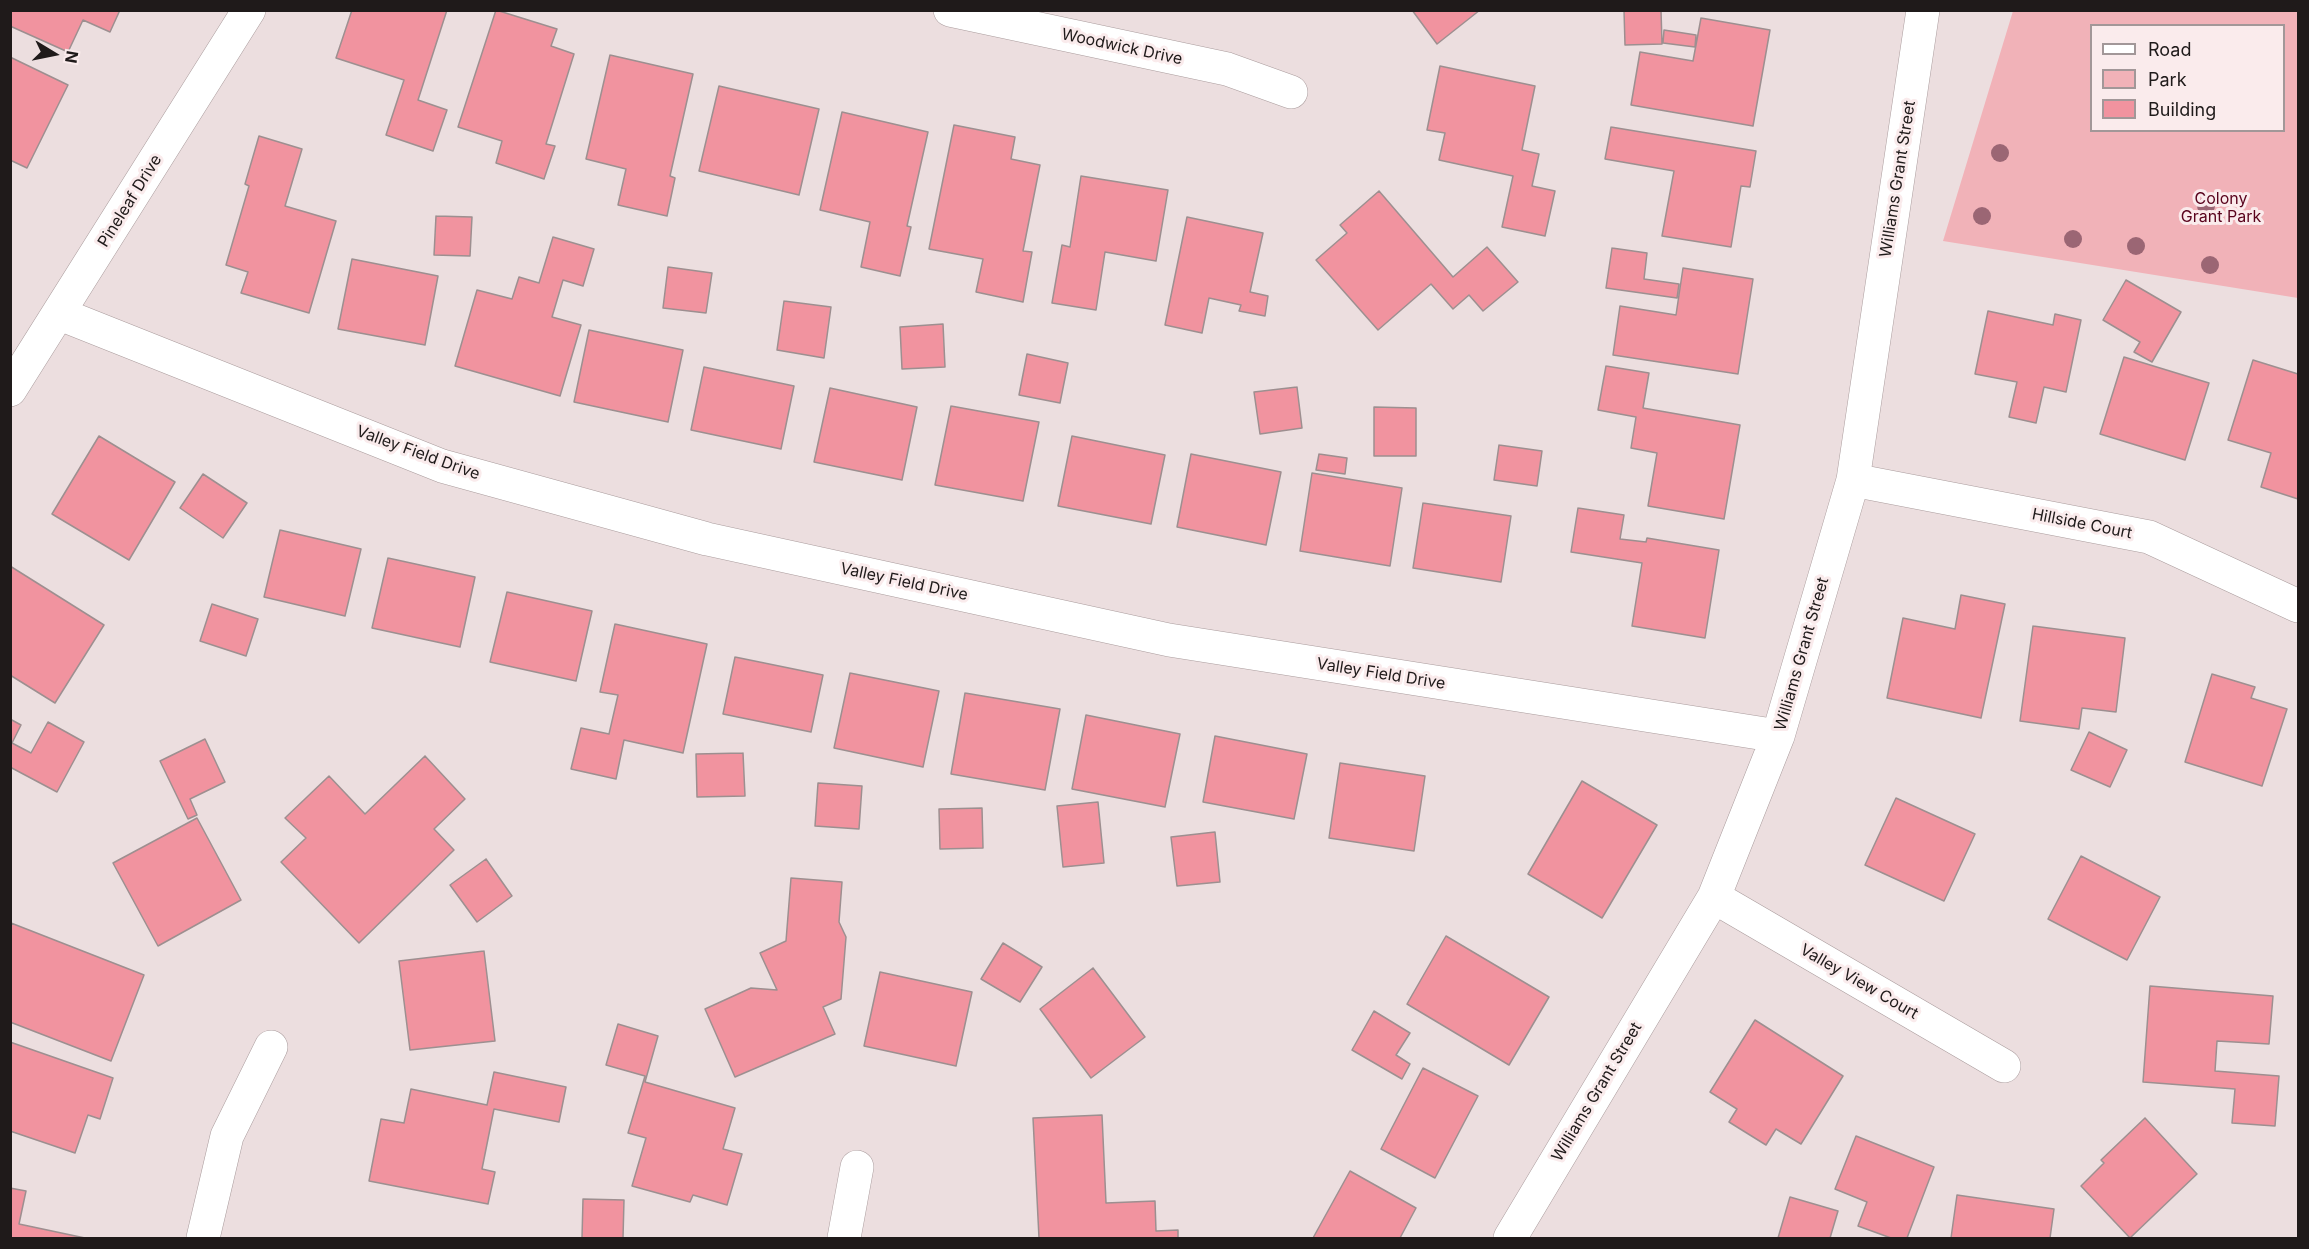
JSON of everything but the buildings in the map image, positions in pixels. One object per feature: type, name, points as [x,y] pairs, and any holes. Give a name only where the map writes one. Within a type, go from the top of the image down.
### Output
[{"type":"street","name":"Pineleaf Drive","points":[[10,390],[60,314],[249,10]]},
{"type":"street","name":"Woodwick Drive","points":[[950,10],[1227,69],[1292,92]]},
{"type":"street","name":"Williams Grant Street","points":[[1510,1239],[1714,897],[1778,736],[1853,480],[1923,10]]},
{"type":"street","name":"Valley Field Drive","points":[[60,314],[442,466],[707,539],[1169,640],[1778,736]]},
{"type":"street","name":"Hillside Court","points":[[1853,480],[2149,537],[2298,606]]},
{"type":"street","name":"Valley View Court","points":[[1714,897],[2004,1066]]},
{"type":"street","points":[[203,1239],[227,1136],[271,1047]]},
{"type":"street","points":[[844,1239],[857,1167]]},
{"type":"green space","name":"Colony Grant Park","points":[[2013,11],[2298,11],[2298,298],[1943,241]]}]
